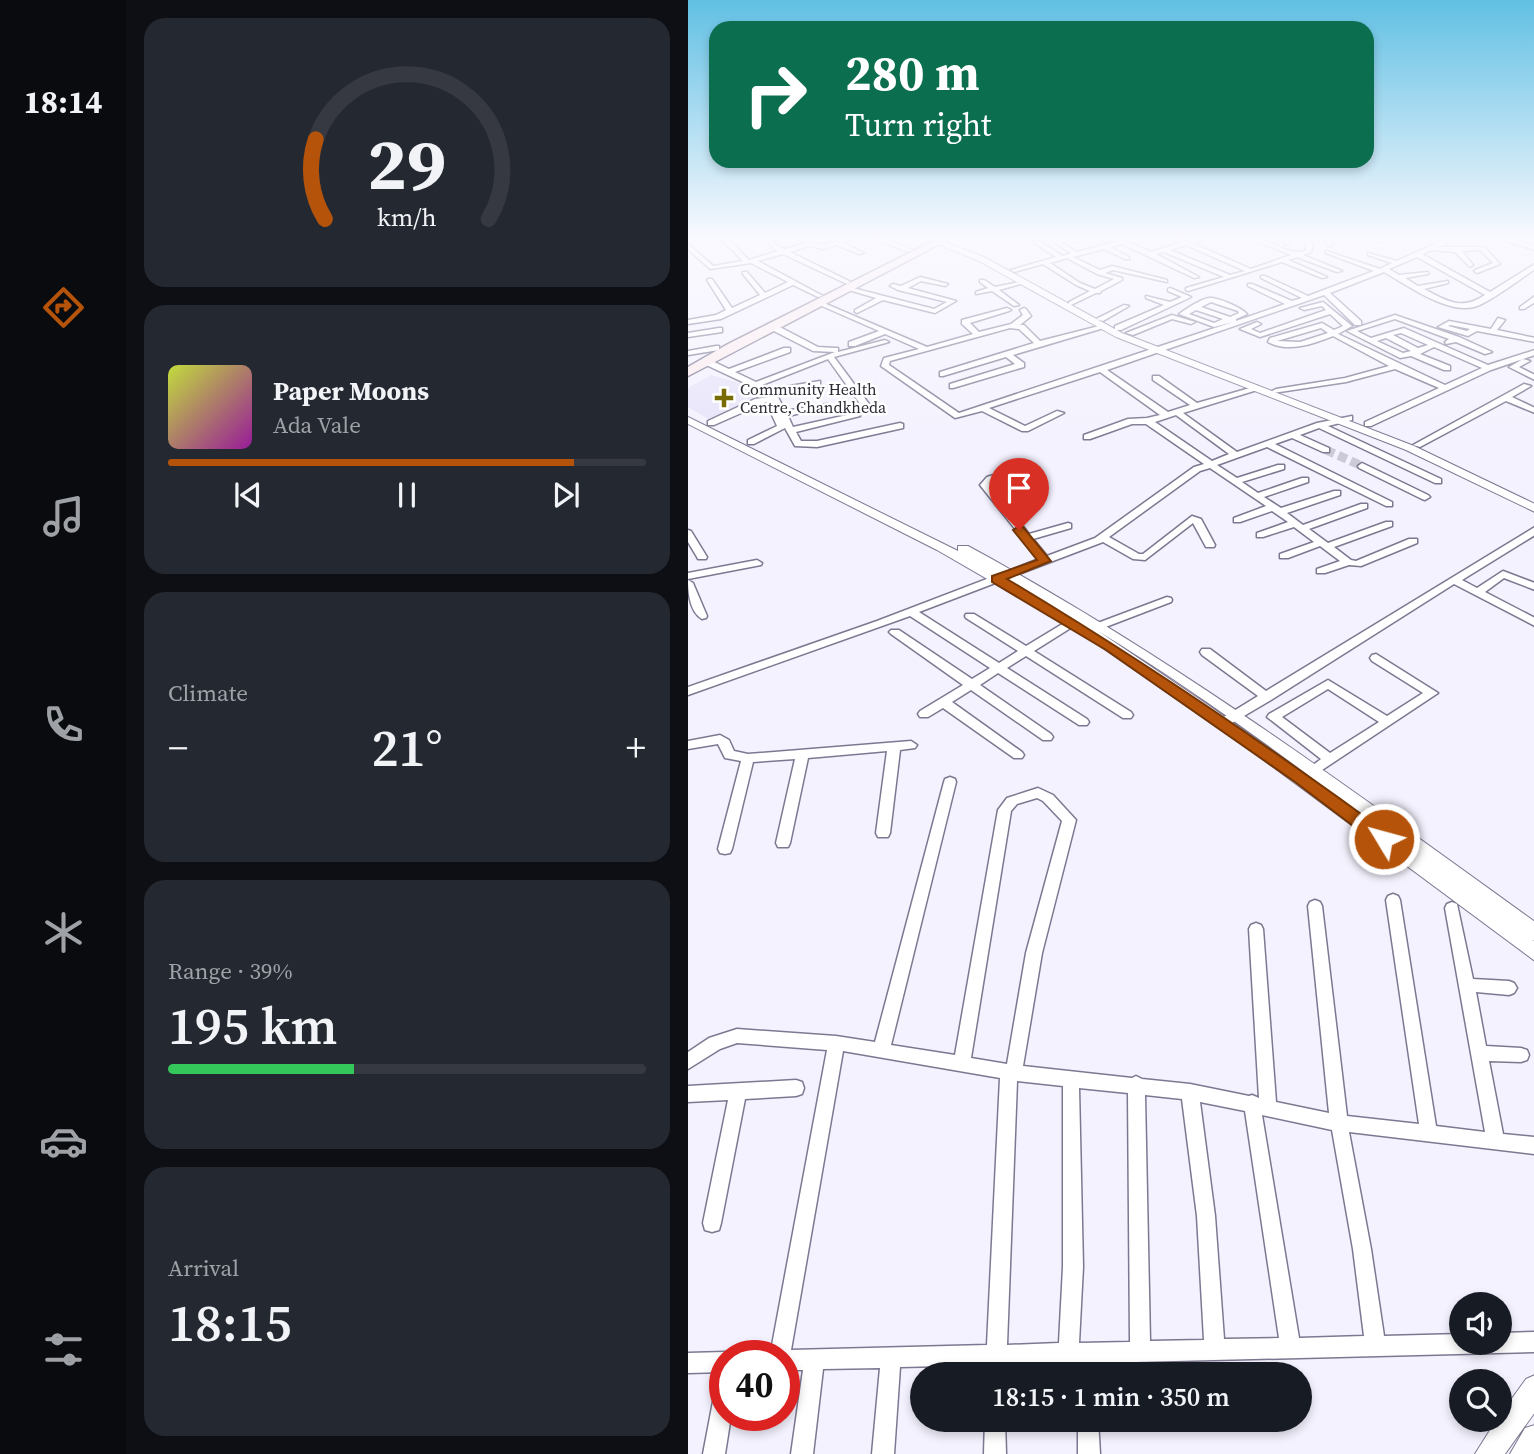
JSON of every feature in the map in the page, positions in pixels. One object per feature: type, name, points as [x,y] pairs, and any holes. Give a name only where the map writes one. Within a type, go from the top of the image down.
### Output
[{"type":"main road","points":[[688,365],[716,348],[806,305]]},
{"type":"main road","points":[[688,372],[808,305]]},
{"type":"street","points":[[726,305],[731,312]]},
{"type":"street","points":[[688,322],[731,312],[746,305]]},
{"type":"street","points":[[831,305],[926,349]]},
{"type":"street","points":[[857,311],[868,305]]},
{"type":"street","points":[[909,305],[935,311],[946,305]]},
{"type":"street","points":[[1014,326],[1027,316],[1017,305]]},
{"type":"street","points":[[1066,305],[1101,323],[1254,388],[1344,419],[1368,424],[1534,502]]},
{"type":"street","points":[[1074,305],[1101,323],[1344,419],[1534,509]]},
{"type":"street","points":[[1118,328],[1171,305]]},
{"type":"street","points":[[1198,305],[1183,314],[1214,325],[1289,305]]},
{"type":"street","points":[[1039,344],[1021,327],[1014,326],[887,360],[885,366],[952,414],[966,415],[1215,331],[1235,321],[1244,312],[1224,305]]},
{"type":"street","points":[[1236,305],[1258,315]]},
{"type":"street","points":[[1314,305],[1244,329],[1260,335],[1331,311]]},
{"type":"street","points":[[1323,305],[1348,326],[1335,334],[1294,346],[1282,347],[1272,342],[1323,325]]},
{"type":"street","points":[[1339,305],[1358,323]]},
{"type":"street","points":[[1453,305],[1465,307],[1475,305]]},
{"type":"street","points":[[1522,308],[1526,305]]},
{"type":"street","points":[[943,374],[1101,323],[1130,307],[1150,314]]},
{"type":"street","points":[[1193,307],[1235,321]]},
{"type":"street","points":[[965,322],[1007,310]]},
{"type":"street","points":[[1270,311],[1308,329]]},
{"type":"street","points":[[957,316],[978,335]]},
{"type":"street","points":[[1130,333],[1172,317],[1215,331]]},
{"type":"street","points":[[1313,317],[1335,334],[1446,388]]},
{"type":"street","points":[[1456,340],[1407,357],[1351,331],[1395,317],[1488,352]]},
{"type":"street","points":[[1493,331],[1501,320]]},
{"type":"street","points":[[1374,322],[1393,333],[1417,353],[1447,368]]},
{"type":"street","points":[[1370,341],[1417,325]]},
{"type":"street","points":[[771,326],[825,351],[885,330]]},
{"type":"street","points":[[1476,328],[1534,342]]},
{"type":"street","points":[[688,335],[719,330]]},
{"type":"street","points":[[857,340],[885,330]]},
{"type":"street","points":[[1393,333],[1436,346],[1488,368]]},
{"type":"street","points":[[757,384],[829,356],[885,342]]},
{"type":"street","points":[[1507,342],[1527,346],[1534,342]]},
{"type":"street","points":[[688,353],[716,348]]},
{"type":"street","points":[[731,371],[787,350]]},
{"type":"street","points":[[953,386],[1021,365],[1006,354]]},
{"type":"street","points":[[829,356],[866,406]]},
{"type":"street","points":[[1368,424],[1488,368],[1531,358]]},
{"type":"street","points":[[1531,358],[1513,367],[1534,378]]},
{"type":"street","points":[[705,361],[757,384],[773,396],[784,414],[795,442],[800,445],[900,426]]},
{"type":"street","points":[[1276,391],[1355,378],[1396,366]]},
{"type":"street","points":[[1102,369],[1166,415]]},
{"type":"street","points":[[1156,378],[1196,406]]},
{"type":"street","points":[[1417,445],[1527,386]]},
{"type":"street","points":[[773,396],[818,387]]},
{"type":"street","points":[[1087,437],[1131,421],[1148,421],[1254,388]]},
{"type":"street","points":[[1504,397],[1533,409]]},
{"type":"street","points":[[711,423],[758,401],[769,399],[782,427],[751,442]]},
{"type":"street","points":[[784,414],[827,406]]},
{"type":"street","points":[[984,409],[1025,429],[1060,413]]},
{"type":"street","points":[[688,412],[751,442],[1099,626],[1238,714],[1534,933]]},
{"type":"street","points":[[1177,412],[1236,455]]},
{"type":"street","points":[[791,430],[856,416]]},
{"type":"street","points":[[688,691],[911,612],[1103,538],[1197,469],[1344,419]]},
{"type":"street","points":[[688,420],[1004,576],[1301,778],[1534,953]]},
{"type":"street","points":[[1148,421],[1277,509],[1348,562],[1357,564],[1413,541]]},
{"type":"street","points":[[1320,425],[1438,481]]},
{"type":"street","points":[[1293,435],[1326,450]]},
{"type":"street","points":[[1268,444],[1389,504]]},
{"type":"street","points":[[1362,466],[1425,498]]},
{"type":"street","points":[[1236,481],[1281,467]]},
{"type":"street","points":[[1016,471],[986,482],[1045,561]]},
{"type":"street","points":[[1257,496],[1305,480]]},
{"type":"street","points":[[997,500],[1032,491]]},
{"type":"street","points":[[1237,520],[1337,493]]},
{"type":"street","points":[[1260,535],[1364,506]]},
{"type":"street","points":[[1103,538],[1138,557],[1145,557],[1193,519],[1198,522],[1210,545]]},
{"type":"street","points":[[1284,556],[1389,524]]},
{"type":"street","points":[[1026,538],[1068,526]]},
{"type":"street","points":[[1223,723],[1534,530]]},
{"type":"street","points":[[688,533],[701,557]]},
{"type":"street","points":[[1321,571],[1348,562]]},
{"type":"street","points":[[688,576],[757,563]]},
{"type":"street","points":[[1478,592],[1503,573],[1534,587]]},
{"type":"street","points":[[1454,580],[1534,623]]},
{"type":"street","points":[[688,583],[702,616]]},
{"type":"street","points":[[1099,626],[1167,600]]},
{"type":"street","points":[[911,612],[1084,722]]},
{"type":"street","points":[[970,616],[1127,715]]},
{"type":"street","points":[[924,714],[1073,622]]},
{"type":"street","points":[[894,632],[1047,737]]},
{"type":"street","points":[[1206,652],[1267,697]]},
{"type":"street","points":[[1314,769],[1432,693],[1376,658]]},
{"type":"street","points":[[1330,759],[1273,717],[1328,684],[1388,722]]},
{"type":"street","points":[[943,702],[1018,755]]},
{"type":"street","points":[[688,744],[720,739],[725,743],[729,755],[748,758],[911,745]]},
{"type":"street","points":[[883,833],[894,747]]},
{"type":"street","points":[[782,843],[803,753]]},
{"type":"street","points":[[725,849],[748,758]]},
{"type":"street","points":[[881,1052],[950,782]]},
{"type":"street","points":[[962,1064],[1005,810],[1012,801],[1038,793],[1048,798],[1069,820],[1034,953],[1012,1073],[996,1362]]},
{"type":"street","points":[[1393,900],[1428,1135]]},
{"type":"street","points":[[1315,906],[1339,1123],[1362,1250],[1375,1346]]},
{"type":"street","points":[[1452,908],[1496,1142]]},
{"type":"street","points":[[1256,929],[1260,1105],[1291,1348]]},
{"type":"street","points":[[1467,985],[1509,988]]},
{"type":"street","points":[[688,1061],[715,1043],[737,1035],[836,1044],[1012,1073],[1190,1091],[1339,1123],[1534,1146]]},
{"type":"street","points":[[783,1340],[836,1044]]},
{"type":"street","points":[[1480,1053],[1521,1055]]},
{"type":"street","points":[[1071,1079],[1073,1267],[1081,1360]]},
{"type":"street","points":[[1136,1084],[1140,1352]]},
{"type":"street","points":[[688,1094],[796,1088]]},
{"type":"street","points":[[712,1223],[738,1091]]},
{"type":"street","points":[[1190,1091],[1206,1216],[1215,1350]]},
{"type":"street","points":[[1038,1362],[1081,1360],[1140,1352],[1534,1342]]},
{"type":"street","points":[[883,1454],[891,1358]]},
{"type":"street","points":[[800,1360],[891,1358],[961,1362]]},
{"type":"street","points":[[802,1454],[814,1360]]},
{"type":"street","points":[[688,1363],[709,1362]]},
{"type":"street","points":[[1488,1454],[1534,1388]]},
{"type":"street","points":[[714,1454],[718,1431]]},
{"type":"street","points":[[995,1432],[995,1454]]},
{"type":"street","points":[[1088,1432],[1089,1454]]},
{"type":"street","points":[[1523,1454],[1534,1438]]},
{"type":"shaded area","name":"Community Health Centre, Chandkheda","points":[[711,375],[739,383],[760,393],[760,403],[710,420],[688,407],[688,388]]},
{"type":"tunnel","points":[[1326,450],[1362,466]]},
{"type":"place","name":"Community Health Centre, Chandkheda","points":[[724,398]]},
{"type":"route","points":[[1019,530],[1045,561],[997,579],[1111,647],[1223,723],[1384,839]]}]
